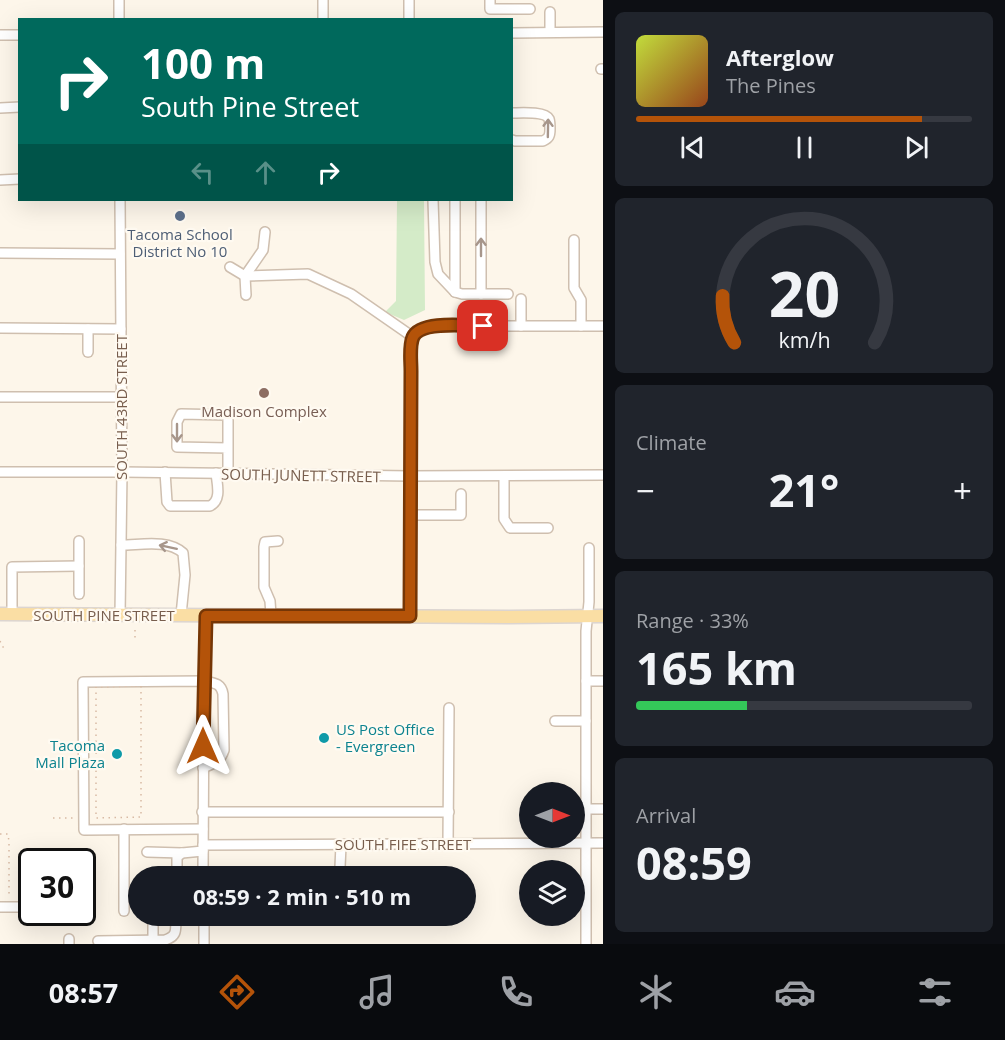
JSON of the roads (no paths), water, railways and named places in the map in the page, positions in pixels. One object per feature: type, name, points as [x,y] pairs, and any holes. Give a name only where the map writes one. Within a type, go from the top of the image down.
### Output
[{"type":"main road","name":"SOUTH PINE STREET","points":[[6,614],[603,616]]},
{"type":"street","points":[[119,0],[119,18]]},
{"type":"street","points":[[323,18],[324,0]]},
{"type":"street","points":[[409,0],[409,18]]},
{"type":"street","points":[[490,0],[490,9],[530,9]]},
{"type":"street","points":[[550,12],[550,32]]},
{"type":"street","points":[[513,33],[603,32]]},
{"type":"street","points":[[0,35],[18,35]]},
{"type":"street","points":[[0,108],[18,107]]},
{"type":"street","points":[[513,113],[543,114],[550,121],[550,135],[543,141],[513,140]]},
{"type":"street","points":[[0,180],[18,179]]},
{"type":"street","name":"SOUTH 43RD STREET","points":[[120,201],[122,472],[120,615]]},
{"type":"street","points":[[433,201],[435,262],[438,274],[455,291],[462,294],[508,294]]},
{"type":"street","points":[[455,201],[455,291]]},
{"type":"street","points":[[480,294],[481,201]]},
{"type":"street","points":[[246,295],[246,276],[263,250],[266,232]]},
{"type":"street","points":[[574,240],[574,288],[581,300],[581,326]]},
{"type":"street","points":[[0,253],[120,254]]},
{"type":"street","points":[[230,267],[246,276],[309,274],[351,294],[415,335]]},
{"type":"street","points":[[521,299],[521,326]]},
{"type":"street","points":[[410,616],[411,354],[415,335],[424,328],[433,326],[603,326]]},
{"type":"street","points":[[0,328],[121,329]]},
{"type":"street","points":[[87,329],[87,352]]},
{"type":"street","points":[[0,397],[121,397]]},
{"type":"street","points":[[228,448],[177,447],[177,422],[181,414],[228,415],[228,448],[228,473]]},
{"type":"street","name":"SOUTH JUNETT STREET","points":[[0,472],[410,476],[603,475]]},
{"type":"street","points":[[165,472],[167,502],[174,507],[215,504],[218,499],[216,473]]},
{"type":"street","points":[[504,476],[504,519],[510,528],[548,528]]},
{"type":"street","points":[[410,515],[461,515],[461,494]]},
{"type":"street","points":[[78,541],[79,594]]},
{"type":"street","points":[[271,615],[270,601],[264,587],[264,548],[265,542],[278,541]]},
{"type":"street","points":[[121,545],[168,544],[183,554],[185,575],[181,615]]},
{"type":"street","points":[[586,944],[586,681],[589,548]]},
{"type":"street","points":[[6,614],[12,567],[79,566]]},
{"type":"street","points":[[203,866],[206,616]]},
{"type":"street","points":[[203,768],[221,758],[224,750],[223,694],[222,688],[217,684],[204,681],[83,682],[84,830],[203,829]]},
{"type":"street","points":[[586,681],[603,681]]},
{"type":"street","points":[[448,844],[449,708]]},
{"type":"street","points":[[555,720],[586,720]]},
{"type":"street","points":[[586,809],[603,809]]},
{"type":"street","points":[[202,812],[449,812]]},
{"type":"street","points":[[124,829],[124,911]]},
{"type":"street","name":"SOUTH FIFE STREET","points":[[147,852],[182,853],[203,848],[340,845],[603,843]]},
{"type":"street","points":[[340,845],[340,866]]},
{"type":"street","points":[[177,866],[177,857],[182,853]]},
{"type":"street","points":[[0,907],[18,907]]},
{"type":"street","points":[[153,926],[153,940]]},
{"type":"street","points":[[98,941],[165,940],[172,938],[175,934],[175,926]]},
{"type":"street","points":[[204,926],[204,944]]},
{"type":"place","name":"Tacoma School District No 10","points":[[180,216]]},
{"type":"place","name":"Madison Complex","points":[[264,393]]},
{"type":"place","name":"US Post Office - Evergreen","points":[[324,738]]},
{"type":"place","name":"Tacoma Mall Plaza","points":[[117,754]]}]
